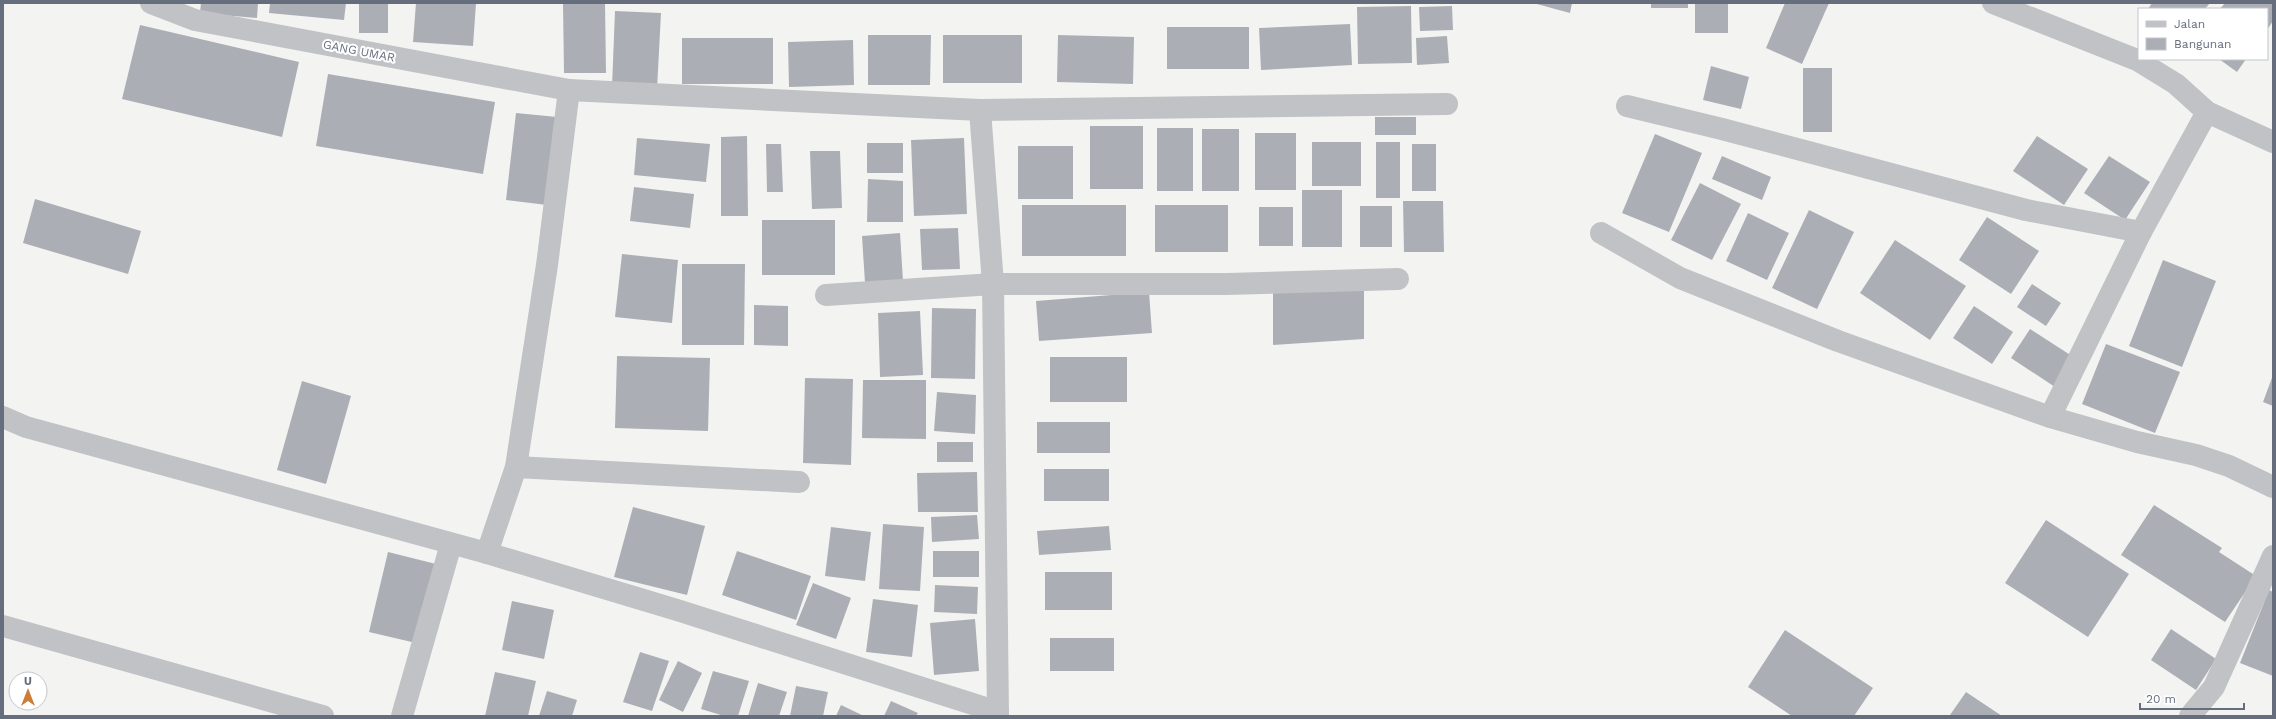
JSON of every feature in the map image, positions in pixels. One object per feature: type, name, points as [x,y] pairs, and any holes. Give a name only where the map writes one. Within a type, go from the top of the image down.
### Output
[{"type":"street","name":"GANG UMAR","points":[[151,3],[195,20],[569,90],[980,110],[1447,104]]},
{"type":"street","points":[[1993,3],[2137,60],[2176,84],[2207,112],[2273,142]]},
{"type":"street","points":[[487,553],[516,468],[547,265],[569,90]]},
{"type":"street","points":[[1627,106],[1744,135],[2026,210],[2141,232]]},
{"type":"street","points":[[3,417],[26,427],[487,553],[676,610],[998,714],[993,284],[980,110]]},
{"type":"street","points":[[2050,417],[2141,232],[2207,112]]},
{"type":"street","points":[[1601,233],[1680,278],[1838,341],[2050,417],[2138,442],[2196,455],[2228,466],[2273,487]]},
{"type":"street","points":[[826,295],[993,284],[1226,284],[1398,279]]},
{"type":"street","points":[[3,431],[26,427]]},
{"type":"street","points":[[516,468],[799,482]]},
{"type":"street","points":[[402,716],[450,544]]},
{"type":"street","points":[[2190,716],[2214,687],[2273,556]]},
{"type":"street","points":[[3,626],[323,716]]},
{"type":"building","points":[[201,3],[258,3],[257,18],[200,13]]},
{"type":"building","points":[[270,3],[346,3],[344,20],[269,13]]},
{"type":"building","points":[[359,3],[388,3],[388,33],[359,33]]},
{"type":"building","points":[[416,3],[476,3],[473,46],[413,42]]},
{"type":"building","points":[[563,3],[605,3],[606,73],[564,73]]},
{"type":"building","points":[[1533,3],[1572,3],[1570,13]]},
{"type":"building","points":[[1651,3],[1688,3],[1688,8],[1651,8]]},
{"type":"building","points":[[1695,3],[1728,3],[1728,33],[1695,33]]},
{"type":"building","points":[[1785,3],[1829,3],[1802,64],[1766,48]]},
{"type":"building","points":[[2152,3],[2210,3],[2206,8],[2149,8]]},
{"type":"building","points":[[2225,3],[2271,3],[2273,5],[2273,21],[2268,28],[2268,8],[2221,8]]},
{"type":"building","points":[[1411,6],[1412,63],[1358,64],[1357,7]]},
{"type":"building","points":[[1452,6],[1453,30],[1420,31],[1419,7]]},
{"type":"building","points":[[615,11],[661,13],[657,89],[612,87]]},
{"type":"building","points":[[1350,24],[1352,65],[1261,70],[1259,28]]},
{"type":"building","points":[[140,25],[299,62],[282,137],[122,99]]},
{"type":"building","points":[[1167,27],[1249,27],[1249,69],[1167,69]]},
{"type":"building","points":[[868,35],[931,35],[930,85],[868,85]]},
{"type":"building","points":[[943,35],[1022,35],[1022,83],[943,83]]},
{"type":"building","points":[[1058,35],[1134,37],[1133,84],[1057,82]]},
{"type":"building","points":[[1447,36],[1449,63],[1417,65],[1416,38]]},
{"type":"building","points":[[682,38],[773,38],[773,84],[682,84]]},
{"type":"building","points":[[853,40],[854,85],[789,87],[788,42]]},
{"type":"building","points":[[2220,60],[2245,60],[2237,72]]},
{"type":"building","points":[[1711,66],[1749,77],[1741,109],[1703,100]]},
{"type":"building","points":[[1803,68],[1832,68],[1832,132],[1803,132]]},
{"type":"building","points":[[328,74],[495,102],[483,174],[316,146]]},
{"type":"building","points":[[516,113],[557,117],[547,205],[506,200]]},
{"type":"building","points":[[1375,117],[1416,117],[1416,135],[1375,135]]},
{"type":"building","points":[[1090,126],[1143,126],[1143,189],[1090,189]]},
{"type":"building","points":[[1157,128],[1193,128],[1193,191],[1157,191]]},
{"type":"building","points":[[1202,129],[1239,129],[1239,191],[1202,191]]},
{"type":"building","points":[[1255,133],[1296,133],[1296,190],[1255,190]]},
{"type":"building","points":[[1655,134],[1702,153],[1669,232],[1622,213]]},
{"type":"building","points":[[747,136],[748,216],[721,216],[721,137]]},
{"type":"building","points":[[2037,136],[2088,169],[2064,205],[2013,171]]},
{"type":"building","points":[[637,138],[710,144],[706,182],[634,175]]},
{"type":"building","points":[[964,138],[967,214],[914,216],[911,140]]},
{"type":"building","points":[[1312,142],[1361,142],[1361,186],[1312,186]]},
{"type":"building","points":[[1376,142],[1400,142],[1400,198],[1376,198]]},
{"type":"building","points":[[867,143],[903,143],[903,173],[867,173]]},
{"type":"building","points":[[766,144],[781,144],[783,192],[767,192]]},
{"type":"building","points":[[1412,144],[1436,144],[1436,191],[1412,191]]},
{"type":"building","points":[[1018,146],[1073,146],[1073,199],[1018,199]]},
{"type":"building","points":[[810,151],[840,151],[842,208],[812,209]]},
{"type":"building","points":[[1722,156],[1771,177],[1762,200],[1712,179]]},
{"type":"building","points":[[2109,156],[2150,182],[2125,220],[2084,193]]},
{"type":"building","points":[[868,179],[903,181],[903,222],[867,222]]},
{"type":"building","points":[[1700,183],[1741,204],[1712,260],[1671,240]]},
{"type":"building","points":[[634,187],[694,194],[690,228],[630,221]]},
{"type":"building","points":[[1302,190],[1342,190],[1342,247],[1302,247]]},
{"type":"building","points":[[35,199],[141,231],[128,274],[23,243]]},
{"type":"building","points":[[1403,201],[1443,201],[1444,252],[1404,252]]},
{"type":"building","points":[[1022,205],[1126,205],[1126,256],[1022,256]]},
{"type":"building","points":[[1155,205],[1228,205],[1228,252],[1155,252]]},
{"type":"building","points":[[1360,206],[1392,206],[1392,247],[1360,247]]},
{"type":"building","points":[[1259,207],[1293,207],[1293,246],[1259,246]]},
{"type":"building","points":[[1809,210],[1854,232],[1817,309],[1772,288]]},
{"type":"building","points":[[1748,213],[1789,233],[1767,280],[1726,261]]},
{"type":"building","points":[[1987,217],[2039,251],[2011,294],[1959,260]]},
{"type":"building","points":[[762,220],[835,220],[835,275],[762,275]]},
{"type":"building","points":[[958,228],[960,269],[922,270],[920,229]]},
{"type":"building","points":[[900,233],[903,281],[865,283],[862,236]]},
{"type":"building","points":[[1895,240],[1966,286],[1930,340],[1860,293]]},
{"type":"building","points":[[622,254],[678,260],[672,323],[615,317]]},
{"type":"building","points":[[2163,260],[2216,281],[2182,367],[2129,346]]},
{"type":"building","points":[[682,264],[745,264],[744,345],[682,345]]},
{"type":"building","points":[[2032,284],[2061,303],[2046,326],[2017,307]]},
{"type":"building","points":[[1273,285],[1364,285],[1364,339],[1273,345]]},
{"type":"building","points":[[1149,292],[1152,333],[1039,341],[1036,301]]},
{"type":"building","points":[[754,305],[788,306],[788,346],[754,345]]},
{"type":"building","points":[[1974,306],[2013,332],[1992,364],[1953,338]]},
{"type":"building","points":[[932,308],[976,309],[975,379],[931,378]]},
{"type":"building","points":[[920,311],[923,375],[880,377],[878,313]]},
{"type":"building","points":[[2030,329],[2075,358],[2055,387],[2011,358]]},
{"type":"building","points":[[2106,344],[2180,372],[2155,433],[2082,404]]},
{"type":"building","points":[[617,356],[710,358],[708,431],[615,428]]},
{"type":"building","points":[[1050,357],[1127,357],[1127,402],[1050,402]]},
{"type":"building","points":[[2273,375],[2273,406],[2263,402]]},
{"type":"building","points":[[805,378],[853,379],[851,465],[803,463]]},
{"type":"building","points":[[863,380],[926,380],[926,439],[862,438]]},
{"type":"building","points":[[302,381],[351,396],[326,484],[277,470]]},
{"type":"building","points":[[937,392],[976,395],[975,434],[934,431]]},
{"type":"building","points":[[1037,422],[1110,422],[1110,453],[1037,453]]},
{"type":"building","points":[[937,442],[973,442],[973,462],[937,462]]},
{"type":"building","points":[[1044,469],[1109,469],[1109,501],[1044,501]]},
{"type":"building","points":[[977,472],[978,512],[918,512],[917,473]]},
{"type":"building","points":[[2154,505],[2222,548],[2219,552],[2256,576],[2225,622],[2121,555]]},
{"type":"building","points":[[633,507],[705,526],[687,595],[614,577]]},
{"type":"building","points":[[977,515],[979,539],[932,542],[931,517]]},
{"type":"building","points":[[2046,520],[2129,574],[2088,637],[2005,583]]},
{"type":"building","points":[[883,524],[924,527],[920,591],[879,589]]},
{"type":"building","points":[[1109,526],[1111,550],[1039,555],[1037,531]]},
{"type":"building","points":[[831,527],[871,532],[865,581],[825,576]]},
{"type":"building","points":[[737,551],[811,576],[796,620],[722,595]]},
{"type":"building","points":[[933,551],[979,551],[979,577],[933,577]]},
{"type":"building","points":[[388,552],[436,564],[416,643],[369,632]]},
{"type":"building","points":[[1045,572],[1112,572],[1112,610],[1045,610]]},
{"type":"building","points":[[813,583],[851,598],[836,639],[796,625]]},
{"type":"building","points":[[935,585],[978,587],[977,614],[934,612]]},
{"type":"building","points":[[2269,590],[2273,592],[2273,676],[2240,663]]},
{"type":"building","points":[[873,599],[918,605],[912,657],[866,652]]},
{"type":"building","points":[[512,601],[554,610],[544,659],[502,650]]},
{"type":"building","points":[[975,619],[979,671],[934,675],[930,623]]},
{"type":"building","points":[[2171,629],[2216,659],[2196,690],[2151,660]]},
{"type":"building","points":[[1785,630],[1873,688],[1854,716],[1792,716],[1748,687]]},
{"type":"building","points":[[1050,638],[1114,638],[1114,671],[1050,671]]},
{"type":"building","points":[[640,652],[669,661],[652,711],[623,702]]},
{"type":"building","points":[[678,661],[702,673],[683,712],[659,700]]},
{"type":"building","points":[[713,671],[749,681],[738,716],[724,716],[701,709]]},
{"type":"building","points":[[495,672],[536,681],[528,716],[485,716]]},
{"type":"building","points":[[758,683],[787,692],[779,716],[748,716]]},
{"type":"building","points":[[796,686],[828,692],[823,716],[790,716]]},
{"type":"building","points":[[547,691],[577,700],[572,716],[539,716]]},
{"type":"building","points":[[1966,692],[2002,716],[1950,715]]},
{"type":"building","points":[[891,701],[918,713],[916,716],[884,716]]},
{"type":"building","points":[[841,705],[864,716],[836,716]]}]
